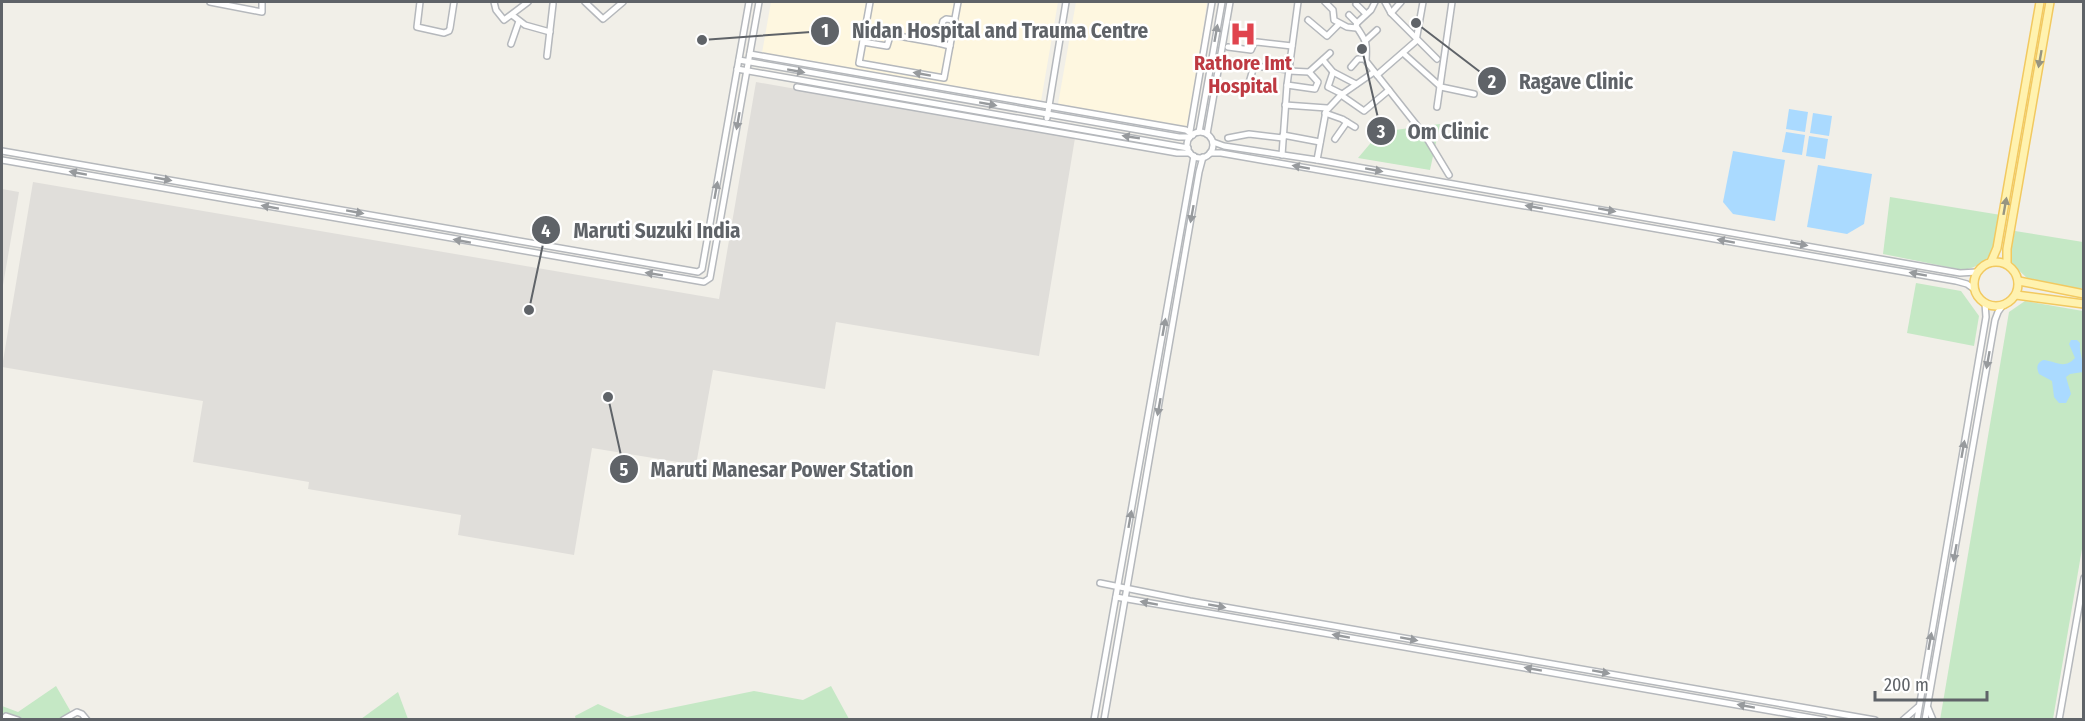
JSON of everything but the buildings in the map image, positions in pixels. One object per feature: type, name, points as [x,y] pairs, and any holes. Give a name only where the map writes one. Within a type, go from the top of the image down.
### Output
[{"type":"main road","points":[[1991,262],[1997,248],[2040,2]]},
{"type":"main road","points":[[2007,264],[2007,249],[2050,2]]},
{"type":"main road","points":[[1999,261],[2007,264],[2015,271],[2019,281],[2016,295],[2003,305],[1994,306],[1985,303],[1974,289],[1977,272],[1991,262],[1999,261]]},
{"type":"main road","points":[[2019,281],[2084,294]]},
{"type":"main road","points":[[2016,295],[2084,304]]},
{"type":"street","points":[[210,2],[228,3],[262,12],[262,2]]},
{"type":"street","points":[[420,2],[417,27],[444,33],[450,28],[454,2]]},
{"type":"street","points":[[494,2],[496,10],[505,20],[528,2]]},
{"type":"street","points":[[588,2],[603,19],[623,2]]},
{"type":"street","points":[[704,282],[700,271],[749,2]]},
{"type":"street","points":[[2,160],[704,282],[710,278],[759,2]]},
{"type":"street","points":[[870,2],[859,63],[944,78],[958,2]]},
{"type":"street","points":[[1046,123],[1066,2]]},
{"type":"street","points":[[1094,720],[1191,152],[1212,2]]},
{"type":"street","points":[[1193,134],[1221,2]]},
{"type":"street","points":[[1207,134],[1230,2]]},
{"type":"street","points":[[1282,155],[1287,85],[1298,2]]},
{"type":"street","points":[[1325,2],[1333,10],[1333,19],[1347,27],[1356,25],[1372,9],[1375,2]]},
{"type":"street","points":[[1385,2],[1391,13],[1437,59]]},
{"type":"street","points":[[1391,13],[1401,2]]},
{"type":"street","points":[[1317,160],[1326,111],[1342,95],[1375,74],[1417,39],[1423,2]]},
{"type":"street","points":[[1437,107],[1452,2]]},
{"type":"street","points":[[547,56],[551,3]]},
{"type":"street","points":[[1356,4],[1366,14]]},
{"type":"street","points":[[512,15],[525,25],[550,32]]},
{"type":"street","points":[[1349,15],[1368,48],[1365,59],[1426,137],[1449,175]]},
{"type":"street","points":[[938,43],[943,21],[954,20]]},
{"type":"street","points":[[1308,20],[1328,36],[1340,24]]},
{"type":"street","points":[[511,44],[519,21]]},
{"type":"street","points":[[1365,41],[1377,30]]},
{"type":"street","points":[[863,42],[887,46],[890,36],[893,35],[950,46]]},
{"type":"street","points":[[1228,47],[1251,50],[1257,42],[1292,46]]},
{"type":"street","points":[[1309,72],[1330,53]]},
{"type":"street","points":[[1403,53],[1441,87],[1474,94]]},
{"type":"street","points":[[750,54],[1049,106],[1193,134],[1207,134],[1213,141],[1224,146],[1317,160],[1960,273],[1977,272]]},
{"type":"street","points":[[1351,67],[1358,59],[1365,59]]},
{"type":"street","points":[[739,60],[1179,137],[1193,134]]},
{"type":"street","points":[[1323,60],[1333,72],[1356,84]]},
{"type":"street","points":[[1248,86],[1254,66],[1309,72],[1318,80],[1315,89],[1287,85]]},
{"type":"street","points":[[737,69],[797,86],[1046,123],[1191,152],[1203,157]]},
{"type":"street","points":[[1333,72],[1328,88],[1342,95],[1361,110],[1367,110],[1389,90]]},
{"type":"street","points":[[838,91],[1166,151],[1191,152]]},
{"type":"street","points":[[1285,105],[1326,111],[1355,127]]},
{"type":"street","points":[[1335,139],[1347,122]]},
{"type":"street","points":[[1228,138],[1249,134],[1320,142]]},
{"type":"street","points":[[1210,153],[1213,141]]},
{"type":"street","points":[[2,151],[700,271]]},
{"type":"street","points":[[1104,720],[1199,172],[1203,157],[1210,153],[1338,173],[1956,281],[1968,284],[1974,289]]},
{"type":"street","points":[[1338,173],[1340,164]]},
{"type":"street","points":[[1917,720],[1986,317],[1985,303]]},
{"type":"street","points":[[1925,720],[1995,320],[2003,305]]},
{"type":"street","points":[[2059,720],[2084,578]]},
{"type":"street","points":[[1100,583],[1190,601],[1875,720]]},
{"type":"street","points":[[1116,597],[1824,720]]},
{"type":"street","points":[[1188,610],[1190,601]]},
{"type":"street","points":[[1903,720],[1919,705]]},
{"type":"street","points":[[1928,706],[1933,720]]},
{"type":"street","points":[[1803,716],[1805,708]]},
{"type":"street","points":[[63,720],[77,712],[87,720]]},
{"type":"street","points":[[2,720],[6,716],[18,720]]},
{"type":"shaded area","points":[[771,2],[1058,2],[1041,101],[762,53]]},
{"type":"shaded area","points":[[1076,2],[1207,2],[1189,128],[1058,104]]},
{"type":"shaded area","points":[[756,82],[1075,138],[1039,356],[836,322],[825,389],[713,370],[696,465],[592,448],[574,555],[458,535],[461,515],[308,489],[309,482],[193,462],[203,401],[2,367],[33,182],[719,299]]},
{"type":"shaded area","points":[[2,189],[19,192],[2,291]]},
{"type":"green space","points":[[1440,124],[1430,170],[1358,158],[1380,132]]},
{"type":"green space","points":[[1890,197],[2001,215],[1992,251],[1982,263],[1963,270],[1883,254]]},
{"type":"green space","points":[[2015,231],[2083,242],[2083,288],[2075,289],[2028,279],[2012,264],[2010,256]]},
{"type":"green space","points":[[1916,283],[1961,291],[1979,316],[1974,346],[1907,333]]},
{"type":"green space","points":[[2025,301],[2083,311],[2083,543],[2053,719],[1940,720],[2009,312]]},
{"type":"green space","points":[[56,686],[75,719],[2,720],[2,706],[18,712]]},
{"type":"green space","points":[[831,686],[849,719],[576,720],[575,716],[598,704],[627,717],[754,691],[803,700]]},
{"type":"green space","points":[[398,692],[408,719],[361,719]]},
{"type":"water","points":[[1789,109],[1808,112],[1805,132],[1786,129]]},
{"type":"water","points":[[1813,113],[1832,116],[1829,136],[1810,133]]},
{"type":"water","points":[[1786,132],[1805,135],[1802,155],[1782,152]]},
{"type":"water","points":[[1809,136],[1828,139],[1825,159],[1806,156]]},
{"type":"water","points":[[1733,151],[1785,160],[1775,221],[1733,214],[1723,202]]},
{"type":"water","points":[[1818,165],[1872,174],[1864,224],[1847,234],[1807,227]]},
{"type":"water","points":[[2071,340],[2077,340],[2080,343],[2083,372],[2066,377],[2071,394],[2066,403],[2059,403],[2054,397],[2052,381],[2039,374],[2038,366],[2043,360],[2060,364],[2071,362],[2075,358],[2069,344]]},
{"type":"place","name":"Ragave Clinic","points":[[1416,23]]},
{"type":"place","name":"Rathore Imt Hospital","points":[[1243,34]]},
{"type":"place","name":"Nidan Hospital and Trauma Centre","points":[[702,40]]},
{"type":"place","name":"Om Clinic","points":[[1362,49]]},
{"type":"place","name":"Maruti Suzuki India","points":[[529,310]]},
{"type":"place","name":"Maruti Manesar Power Station","points":[[608,397]]}]
